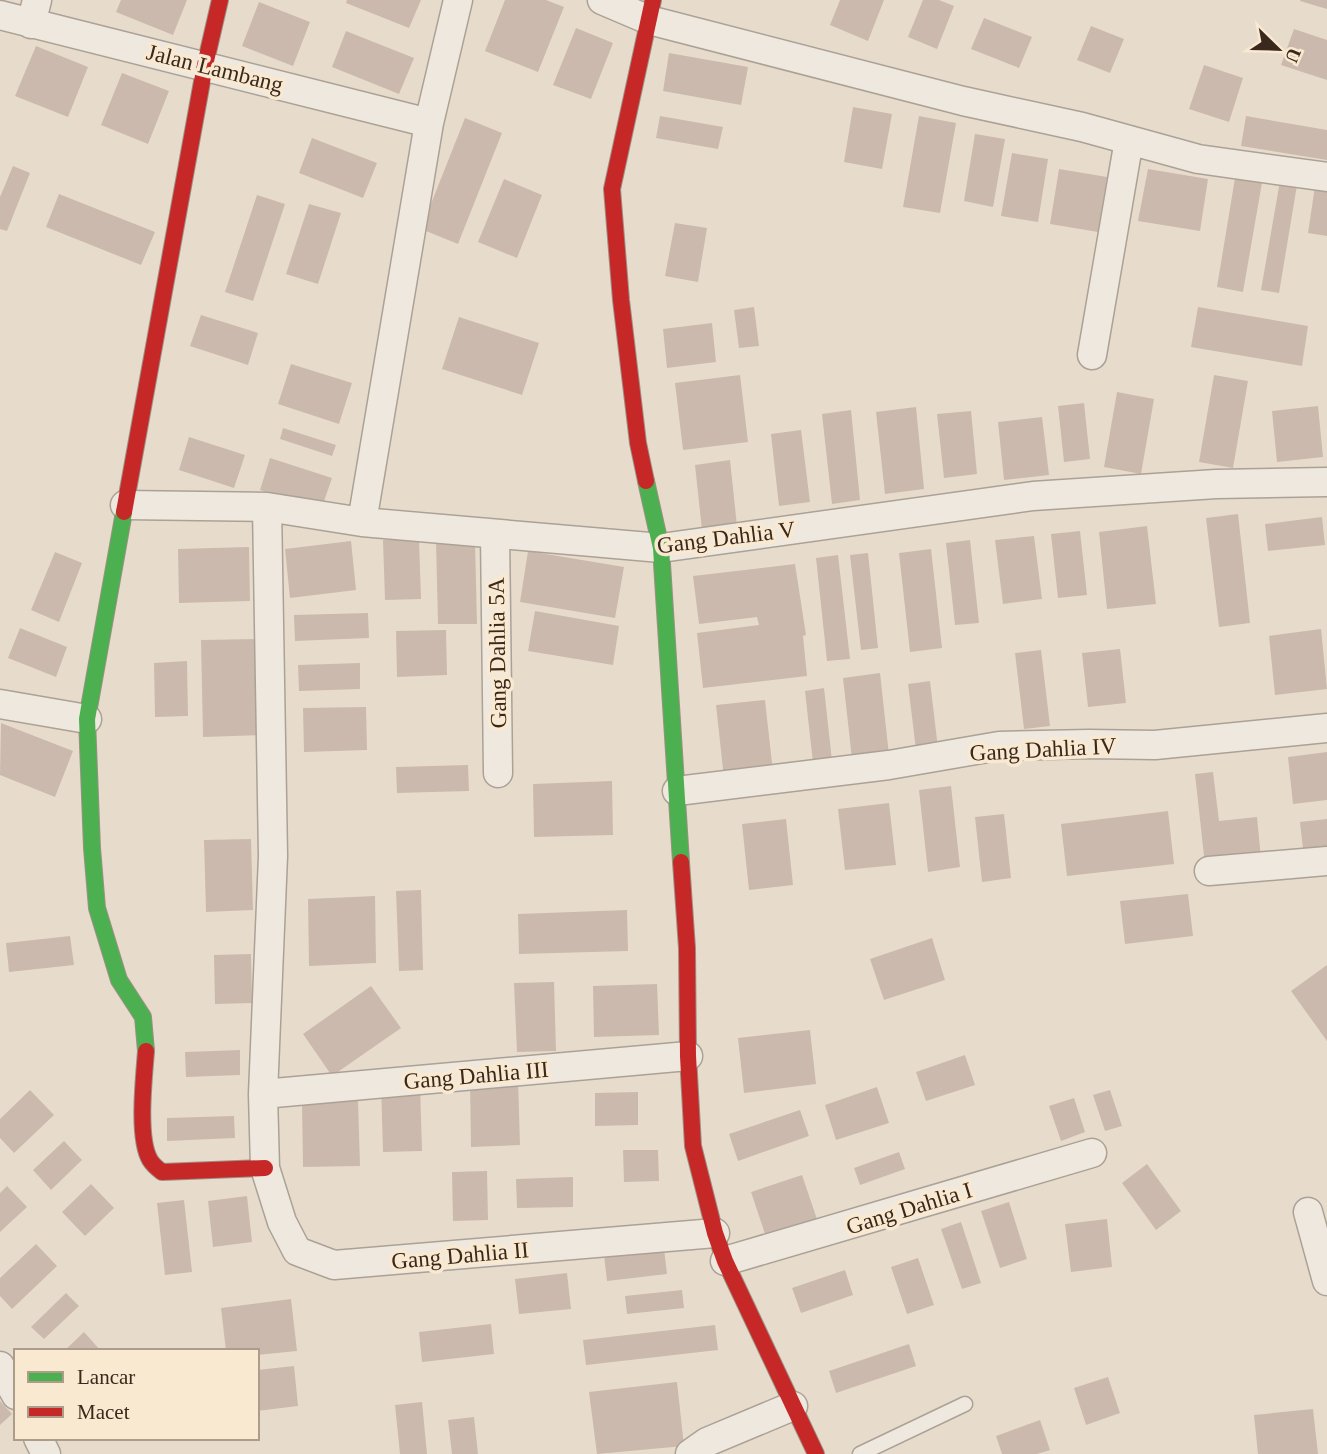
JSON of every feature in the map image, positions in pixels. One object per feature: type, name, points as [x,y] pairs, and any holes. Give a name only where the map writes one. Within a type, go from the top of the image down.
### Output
[{"type":"street","points":[[220,0],[205,65],[87,719],[97,908],[119,980],[143,1017],[146,1046],[144,1136],[151,1163],[162,1172],[265,1168]]},
{"type":"street","points":[[362,522],[429,122],[458,0]]},
{"type":"street","points":[[602,0],[651,10],[963,101],[1082,127],[1198,159],[1327,177]]},
{"type":"street","points":[[651,10],[612,189],[621,300],[638,443],[661,548],[687,948],[688,1056],[693,1146],[715,1233],[725,1261],[816,1454]]},
{"type":"street","name":"Jalan Lambang","points":[[21,15],[429,122]]},
{"type":"street","points":[[1092,355],[1129,140]]},
{"type":"street","name":"Gang Dahlia V","points":[[125,505],[267,507],[362,522],[661,548],[1032,496],[1216,484],[1327,482]]},
{"type":"street","name":"Gang Dahlia II","points":[[267,507],[273,856],[263,1094],[265,1168],[282,1222],[297,1251],[334,1265],[715,1233]]},
{"type":"street","name":"Gang Dahlia 5A","points":[[495,534],[498,773]]},
{"type":"street","points":[[0,704],[87,719]]},
{"type":"street","name":"Gang Dahlia IV","points":[[677,791],[889,765],[999,746],[1155,745],[1327,728]]},
{"type":"street","points":[[1209,871],[1327,861]]},
{"type":"street","name":"Gang Dahlia III","points":[[263,1094],[688,1056]]},
{"type":"street","name":"Gang Dahlia I","points":[[725,1261],[1092,1153]]},
{"type":"street","points":[[1308,1212],[1327,1281]]},
{"type":"street","points":[[0,1366],[14,1391]]},
{"type":"street","points":[[690,1454],[707,1441],[793,1406]]},
{"type":"lane","points":[[860,1454],[965,1404]]},
{"type":"building","points":[[121,0],[187,0],[173,35],[116,12]]},
{"type":"building","points":[[347,0],[421,0],[409,28],[346,3]]},
{"type":"building","points":[[505,0],[546,0],[564,7],[538,72],[485,51]]},
{"type":"building","points":[[840,0],[884,0],[868,41],[830,25]]},
{"type":"building","points":[[923,0],[939,0],[954,6],[937,49],[908,37]]},
{"type":"building","points":[[1300,0],[1327,0],[1327,9],[1300,1]]},
{"type":"building","points":[[259,2],[310,22],[293,66],[242,46]]},
{"type":"building","points":[[984,18],[1032,37],[1019,68],[971,49]]},
{"type":"building","points":[[1091,26],[1124,39],[1110,73],[1077,60]]},
{"type":"building","points":[[576,28],[613,43],[591,99],[553,85]]},
{"type":"building","points":[[1294,29],[1327,40],[1327,80],[1281,65]]},
{"type":"building","points":[[346,31],[414,58],[399,94],[332,67]]},
{"type":"building","points":[[36,46],[88,67],[68,117],[15,96]]},
{"type":"building","points":[[669,53],[748,67],[741,105],[663,91]]},
{"type":"building","points":[[1204,65],[1243,78],[1229,122],[1189,109]]},
{"type":"building","points":[[122,73],[169,91],[148,144],[101,125]]},
{"type":"building","points":[[853,107],[892,114],[882,169],[844,162]]},
{"type":"building","points":[[660,116],[723,127],[718,149],[656,138]]},
{"type":"building","points":[[919,116],[956,123],[940,213],[903,207]]},
{"type":"building","points":[[1246,116],[1327,130],[1327,160],[1241,146]]},
{"type":"building","points":[[465,118],[502,133],[458,244],[421,229]]},
{"type":"building","points":[[975,134],[1005,139],[993,207],[964,201]]},
{"type":"building","points":[[312,138],[377,163],[363,198],[299,173]]},
{"type":"building","points":[[1012,153],[1048,159],[1038,222],[1001,216]]},
{"type":"building","points":[[13,166],[30,173],[7,231],[0,229],[0,197]]},
{"type":"building","points":[[1059,169],[1107,177],[1098,232],[1050,224]]},
{"type":"building","points":[[1148,169],[1208,179],[1200,231],[1138,221]]},
{"type":"building","points":[[1236,172],[1263,177],[1243,292],[1217,287]]},
{"type":"building","points":[[504,179],[542,195],[517,258],[478,242]]},
{"type":"building","points":[[1280,181],[1297,185],[1279,293],[1261,290]]},
{"type":"building","points":[[1315,186],[1327,188],[1327,236],[1308,233]]},
{"type":"building","points":[[59,194],[155,232],[141,265],[46,227]]},
{"type":"building","points":[[257,195],[285,204],[253,301],[225,292]]},
{"type":"building","points":[[309,204],[341,213],[318,284],[286,274]]},
{"type":"building","points":[[675,223],[707,228],[698,282],[665,276]]},
{"type":"building","points":[[754,307],[759,346],[739,348],[734,310]]},
{"type":"building","points":[[1198,307],[1308,326],[1302,366],[1191,347]]},
{"type":"building","points":[[201,315],[258,333],[248,365],[190,346]]},
{"type":"building","points":[[459,317],[539,343],[522,395],[442,369]]},
{"type":"building","points":[[712,323],[716,362],[667,368],[663,329]]},
{"type":"building","points":[[291,364],[352,383],[339,424],[278,404]]},
{"type":"building","points":[[740,375],[748,442],[683,450],[675,383]]},
{"type":"building","points":[[1214,375],[1248,381],[1233,468],[1199,462]]},
{"type":"building","points":[[1117,392],[1154,399],[1141,474],[1104,467]]},
{"type":"building","points":[[1084,403],[1090,459],[1064,462],[1058,406]]},
{"type":"building","points":[[1318,406],[1323,457],[1277,462],[1272,411]]},
{"type":"building","points":[[916,407],[924,489],[885,494],[876,412]]},
{"type":"building","points":[[851,410],[860,500],[832,504],[822,414]]},
{"type":"building","points":[[971,411],[977,474],[944,478],[937,414]]},
{"type":"building","points":[[1042,417],[1049,475],[1004,480],[998,422]]},
{"type":"building","points":[[283,428],[336,445],[332,456],[280,439]]},
{"type":"building","points":[[801,430],[810,502],[779,506],[771,434]]},
{"type":"building","points":[[189,437],[245,455],[234,488],[179,470]]},
{"type":"building","points":[[270,458],[332,478],[321,510],[260,490]]},
{"type":"building","points":[[730,460],[737,526],[702,530],[695,465]]},
{"type":"building","points":[[1238,514],[1250,623],[1219,627],[1206,518]]},
{"type":"building","points":[[1322,517],[1325,545],[1268,551],[1265,524]]},
{"type":"building","points":[[1147,526],[1156,604],[1107,609],[1099,532]]},
{"type":"building","points":[[1080,531],[1087,595],[1058,598],[1051,534]]},
{"type":"building","points":[[1034,536],[1042,599],[1003,604],[995,540]]},
{"type":"building","points":[[419,539],[421,599],[385,600],[383,540]]},
{"type":"building","points":[[970,540],[979,623],[955,625],[946,543]]},
{"type":"building","points":[[351,541],[356,590],[290,598],[285,549]]},
{"type":"building","points":[[475,541],[477,624],[438,624],[436,542]]},
{"type":"building","points":[[249,547],[250,601],[179,603],[178,549]]},
{"type":"building","points":[[931,549],[942,648],[910,652],[899,553]]},
{"type":"building","points":[[528,551],[624,567],[615,618],[520,602]]},
{"type":"building","points":[[55,552],[82,563],[59,622],[31,610]]},
{"type":"building","points":[[868,553],[878,648],[861,650],[850,555]]},
{"type":"building","points":[[838,555],[850,659],[827,661],[816,558]]},
{"type":"building","points":[[795,564],[806,635],[803,636],[807,676],[703,688],[697,633],[759,625],[757,617],[699,624],[693,576]]},
{"type":"building","points":[[535,611],[619,626],[613,665],[528,651]]},
{"type":"building","points":[[368,613],[369,638],[295,641],[294,615]]},
{"type":"building","points":[[20,628],[67,647],[56,677],[8,658]]},
{"type":"building","points":[[1321,629],[1327,689],[1275,695],[1269,636]]},
{"type":"building","points":[[446,630],[447,675],[397,677],[396,631]]},
{"type":"building","points":[[260,639],[262,735],[203,737],[201,640]]},
{"type":"building","points":[[1120,649],[1126,703],[1088,707],[1082,653]]},
{"type":"building","points":[[1041,650],[1050,726],[1024,729],[1015,653]]},
{"type":"building","points":[[187,661],[188,716],[155,717],[154,663]]},
{"type":"building","points":[[360,663],[360,689],[299,691],[298,665]]},
{"type":"building","points":[[880,673],[889,755],[852,759],[843,678]]},
{"type":"building","points":[[930,681],[938,748],[916,750],[908,684]]},
{"type":"building","points":[[824,688],[832,761],[813,763],[805,691]]},
{"type":"building","points":[[765,700],[773,772],[724,778],[716,705]]},
{"type":"building","points":[[366,707],[367,750],[304,752],[303,708]]},
{"type":"building","points":[[1,723],[73,751],[55,797],[0,775]]},
{"type":"building","points":[[1327,752],[1327,800],[1293,804],[1288,757]]},
{"type":"building","points":[[468,765],[469,791],[397,793],[396,767]]},
{"type":"building","points":[[1213,772],[1219,821],[1257,817],[1261,858],[1205,865],[1195,774]]},
{"type":"building","points":[[612,781],[613,835],[534,837],[533,784]]},
{"type":"building","points":[[951,786],[960,867],[928,872],[919,790]]},
{"type":"building","points":[[889,803],[896,865],[845,870],[838,809]]},
{"type":"building","points":[[1168,811],[1174,864],[1067,876],[1061,824]]},
{"type":"building","points":[[1004,814],[1011,878],[982,882],[975,817]]},
{"type":"building","points":[[786,819],[793,885],[749,890],[742,824]]},
{"type":"building","points":[[1327,819],[1327,846],[1303,849],[1300,822]]},
{"type":"building","points":[[251,839],[253,910],[206,912],[204,840]]},
{"type":"building","points":[[421,890],[423,970],[399,971],[396,891]]},
{"type":"building","points":[[1188,894],[1193,936],[1125,944],[1120,901]]},
{"type":"building","points":[[375,896],[376,963],[309,966],[308,899]]},
{"type":"building","points":[[627,910],[628,951],[519,954],[518,914]]},
{"type":"building","points":[[70,936],[74,965],[9,972],[6,943]]},
{"type":"building","points":[[932,938],[945,980],[884,1000],[870,959]]},
{"type":"building","points":[[251,954],[252,1003],[215,1004],[214,955]]},
{"type":"building","points":[[1327,965],[1327,1041],[1291,991]]},
{"type":"building","points":[[554,982],[556,1051],[517,1052],[514,983]]},
{"type":"building","points":[[657,984],[659,1035],[594,1037],[593,986]]},
{"type":"building","points":[[371,986],[401,1028],[332,1076],[303,1034]]},
{"type":"building","points":[[810,1030],[816,1084],[744,1093],[738,1038]]},
{"type":"building","points":[[240,1050],[240,1075],[186,1077],[185,1052]]},
{"type":"building","points":[[965,1055],[975,1085],[926,1101],[916,1072]]},
{"type":"building","points":[[518,1079],[520,1145],[471,1147],[470,1080]]},
{"type":"building","points":[[420,1084],[422,1151],[383,1152],[381,1085]]},
{"type":"building","points":[[877,1087],[889,1123],[836,1140],[825,1105]]},
{"type":"building","points":[[30,1090],[54,1115],[14,1153],[0,1138],[0,1119]]},
{"type":"building","points":[[1110,1090],[1122,1126],[1105,1131],[1093,1095]]},
{"type":"building","points":[[638,1092],[638,1125],[595,1126],[595,1093]]},
{"type":"building","points":[[1074,1098],[1085,1132],[1061,1141],[1049,1106]]},
{"type":"building","points":[[358,1100],[360,1166],[303,1167],[302,1102]]},
{"type":"building","points":[[800,1110],[809,1136],[738,1161],[729,1134]]},
{"type":"building","points":[[234,1116],[235,1138],[167,1141],[167,1118]]},
{"type":"building","points":[[64,1141],[82,1160],[51,1190],[33,1170]]},
{"type":"building","points":[[623,1150],[658,1150],[659,1181],[624,1182]]},
{"type":"building","points":[[899,1152],[905,1169],[860,1185],[854,1168]]},
{"type":"building","points":[[1147,1164],[1181,1211],[1156,1230],[1122,1183]]},
{"type":"building","points":[[487,1171],[488,1220],[453,1221],[452,1172]]},
{"type":"building","points":[[802,1175],[820,1228],[769,1246],[751,1192]]},
{"type":"building","points":[[573,1177],[573,1207],[517,1208],[516,1179]]},
{"type":"building","points":[[91,1184],[114,1208],[85,1236],[62,1212]]},
{"type":"building","points":[[7,1186],[27,1207],[0,1232],[0,1193]]},
{"type":"building","points":[[247,1196],[252,1242],[213,1247],[208,1201]]},
{"type":"building","points":[[184,1200],[192,1272],[165,1275],[157,1203]]},
{"type":"building","points":[[1009,1202],[1027,1259],[1000,1268],[981,1211]]},
{"type":"building","points":[[1107,1219],[1112,1267],[1071,1272],[1065,1224]]},
{"type":"building","points":[[961,1222],[981,1283],[962,1289],[941,1229]]},
{"type":"building","points":[[36,1244],[57,1266],[12,1309],[0,1296],[0,1278]]},
{"type":"building","points":[[664,1249],[667,1274],[607,1281],[604,1255]]},
{"type":"building","points":[[918,1258],[934,1305],[907,1314],[891,1267]]},
{"type":"building","points":[[845,1270],[853,1295],[801,1313],[792,1288]]},
{"type":"building","points":[[567,1273],[571,1309],[519,1314],[515,1279]]},
{"type":"building","points":[[682,1290],[684,1308],[627,1314],[625,1296]]},
{"type":"building","points":[[66,1293],[79,1306],[44,1339],[31,1327]]},
{"type":"building","points":[[291,1299],[297,1351],[259,1355],[259,1349],[226,1349],[221,1308]]},
{"type":"building","points":[[491,1324],[494,1354],[422,1362],[419,1332]]},
{"type":"building","points":[[715,1325],[718,1350],[586,1365],[583,1340]]},
{"type":"building","points":[[84,1332],[99,1349],[66,1349]]},
{"type":"building","points":[[909,1344],[916,1366],[836,1393],[829,1371]]},
{"type":"building","points":[[294,1366],[298,1406],[259,1411],[259,1370]]},
{"type":"building","points":[[1108,1377],[1120,1413],[1086,1425],[1074,1388]]},
{"type":"building","points":[[677,1382],[684,1446],[597,1454],[589,1392]]},
{"type":"building","points":[[0,1401],[12,1414],[0,1425]]},
{"type":"building","points":[[422,1402],[427,1454],[400,1454],[395,1405]]},
{"type":"building","points":[[1313,1409],[1318,1454],[1258,1454],[1254,1415]]},
{"type":"building","points":[[474,1417],[478,1454],[452,1454],[448,1420]]},
{"type":"building","points":[[1040,1420],[1050,1450],[1037,1454],[1002,1454],[996,1436]]},
{"type":"traffic: fast","points":[[646,481],[661,548],[681,862]]},
{"type":"traffic: fast","points":[[124,512],[87,719],[92,848],[97,908],[119,980],[143,1017],[146,1051]]},
{"type":"traffic: jam","points":[[124,512],[205,65],[220,0]]},
{"type":"traffic: jam","points":[[646,481],[638,443],[621,300],[612,189],[653,0]]},
{"type":"traffic: jam","points":[[681,862],[687,948],[688,1056],[693,1146],[715,1233],[725,1261],[816,1454]]},
{"type":"traffic: jam","points":[[146,1051],[142,1107],[144,1137],[146,1150],[156,1167],[162,1172],[265,1168]]}]
